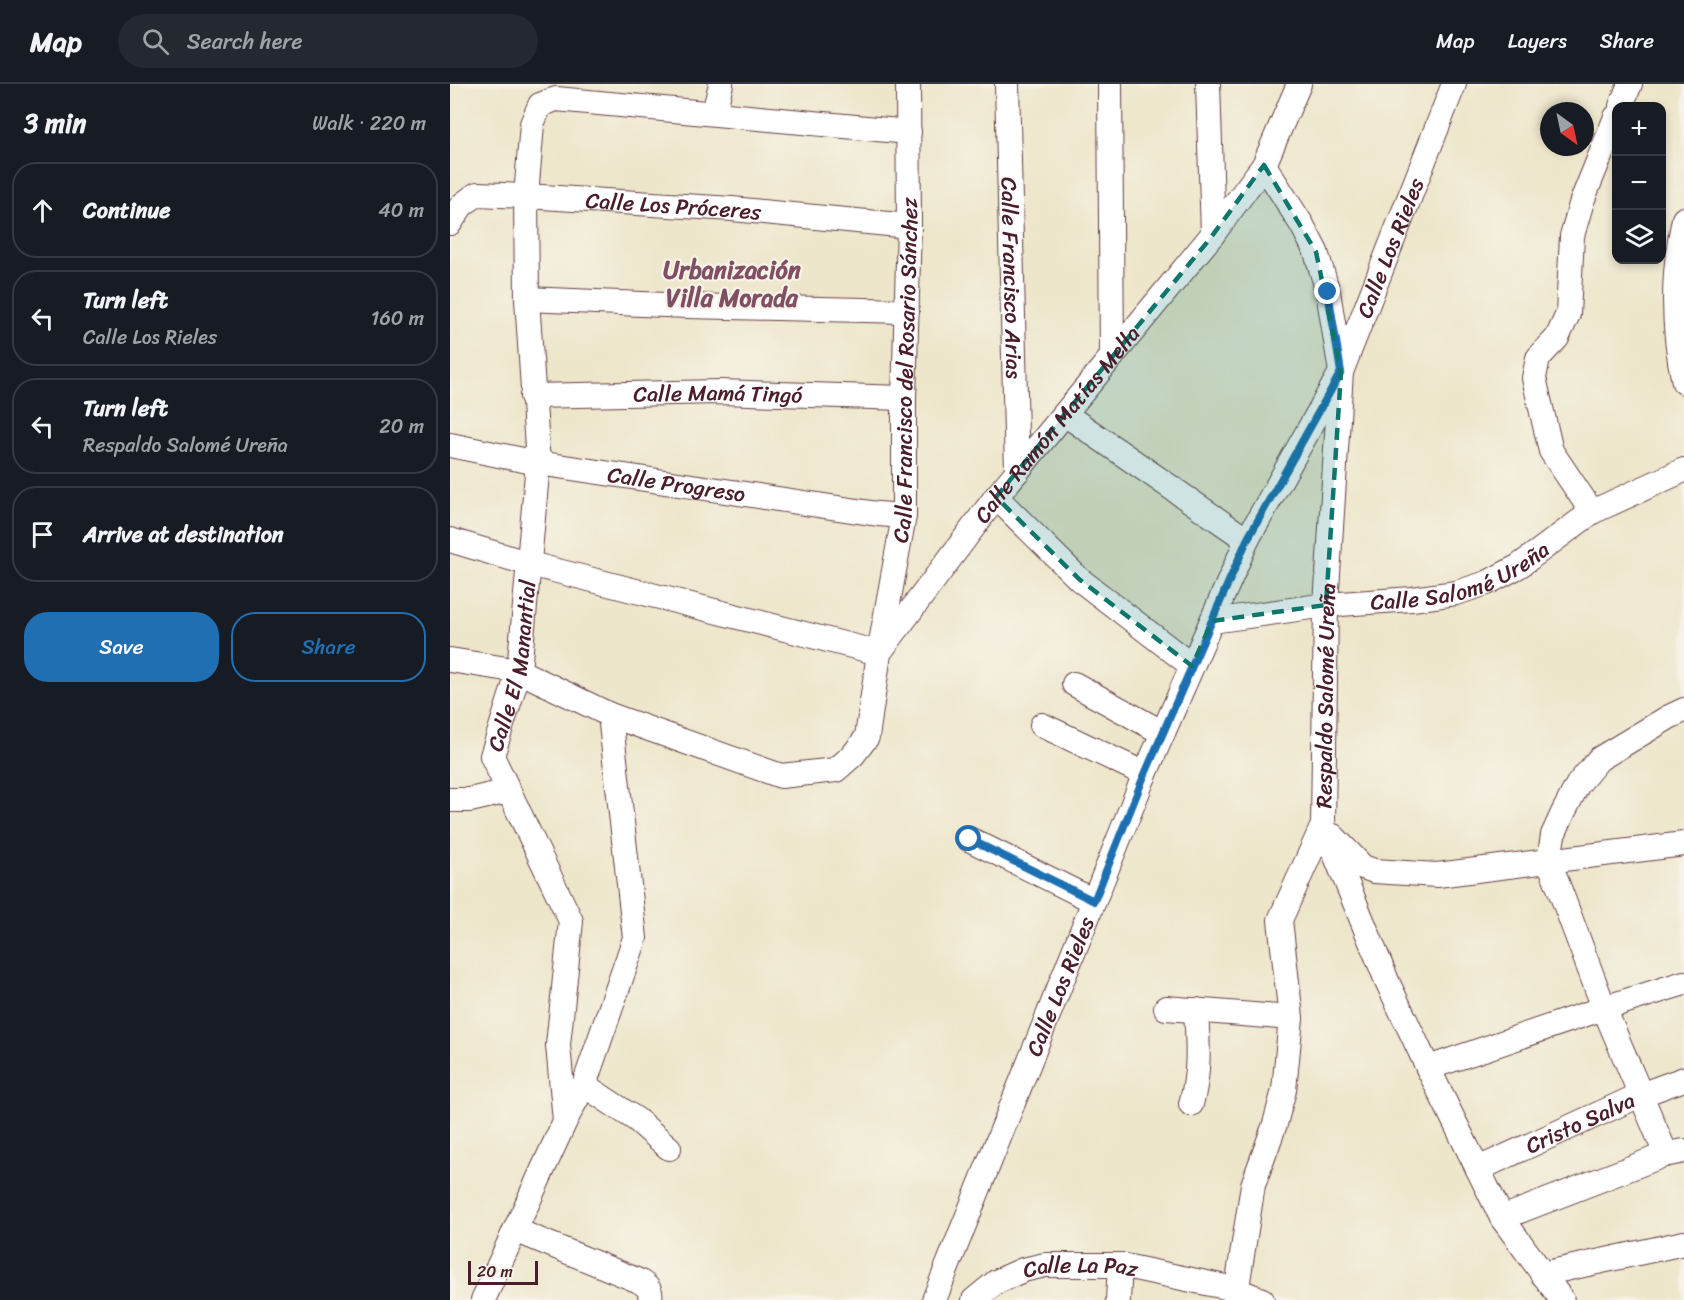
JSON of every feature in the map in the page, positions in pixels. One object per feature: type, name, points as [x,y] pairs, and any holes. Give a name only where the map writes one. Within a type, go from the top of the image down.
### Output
[{"type":"street","points":[[721,84],[714,113],[909,132]]},
{"type":"street","name":"Calle Francisco del Rosario Sánchez","points":[[879,653],[904,516],[904,398],[909,226],[908,84]]},
{"type":"street","name":"Calle Francisco Arias","points":[[1007,84],[1017,472]]},
{"type":"street","points":[[1110,84],[1112,357]]},
{"type":"street","points":[[1208,84],[1213,234]]},
{"type":"street","name":"Calle Los Rieles","points":[[934,1300],[1145,774],[1247,540],[1341,372],[1454,84]]},
{"type":"street","points":[[1623,102],[1630,84]]},
{"type":"street","name":"Calle Ramón Matías Mella","points":[[610,715],[781,776],[836,770],[853,755],[867,736],[879,653],[996,497],[1066,415],[1213,234],[1264,165],[1298,85]]},
{"type":"street","name":"Calle El Manantial","points":[[483,1300],[565,1121],[558,1045],[571,921],[492,756],[519,671],[538,463],[527,299],[526,196],[532,124],[540,105],[556,99],[714,113]]},
{"type":"street","points":[[1592,512],[1551,451],[1534,378],[1538,358],[1557,338],[1568,314],[1572,236],[1582,201],[1612,129]]},
{"type":"street","name":"Respaldo Salomé Ureña","points":[[1235,1295],[1253,1185],[1275,1124],[1284,1090],[1291,1018],[1280,920],[1323,825],[1326,605],[1341,372],[1328,292],[1316,252],[1302,225],[1264,165]]},
{"type":"street","name":"Calle Los Próceres","points":[[450,223],[462,205],[477,194],[732,209],[909,226]]},
{"type":"street","points":[[1684,219],[1677,252],[1674,307],[1684,382]]},
{"type":"street","points":[[527,299],[688,306],[907,311]]},
{"type":"street","name":"Calle Mamá Tingó","points":[[532,396],[720,392],[904,398]]},
{"type":"street","points":[[1066,415],[1247,540]]},
{"type":"street","name":"Calle Progreso","points":[[450,445],[538,463],[904,516]]},
{"type":"street","name":"Calle Salomé Ureña","points":[[1212,621],[1326,605],[1412,599],[1456,593],[1487,583],[1519,566],[1592,512],[1684,470]]},
{"type":"street","points":[[996,497],[1079,579],[1192,666]]},
{"type":"street","points":[[450,540],[530,564],[879,653]]},
{"type":"street","points":[[450,660],[519,671],[610,715],[635,938],[584,1085],[565,1121]]},
{"type":"street","points":[[1074,684],[1163,733]]},
{"type":"street","points":[[1674,1153],[1665,1152],[1640,1095],[1604,1008],[1549,861],[1553,835],[1563,813],[1578,784],[1599,759],[1684,710]]},
{"type":"street","points":[[1042,725],[1145,774]]},
{"type":"street","points":[[450,800],[470,800],[508,790]]},
{"type":"street","points":[[1323,825],[1364,867],[1380,872],[1437,875],[1684,844]]},
{"type":"street","points":[[1323,825],[1387,981],[1502,1218],[1562,1300]]},
{"type":"street","points":[[969,839],[1094,901]]},
{"type":"street","points":[[1428,1068],[1684,983]]},
{"type":"street","points":[[1166,1008],[1291,1018]]},
{"type":"street","points":[[1191,1104],[1197,1082],[1196,1010]]},
{"type":"street","name":"Cristo Salva","points":[[1478,1169],[1640,1095],[1684,1080]]},
{"type":"street","points":[[584,1085],[637,1120],[669,1148]]},
{"type":"street","points":[[1502,1218],[1674,1153]]},
{"type":"street","points":[[515,1230],[639,1281],[648,1287],[651,1294],[650,1300]]},
{"type":"street","points":[[1542,1274],[1684,1243]]},
{"type":"street","name":"Calle La Paz","points":[[974,1300],[996,1282],[1023,1270],[1045,1265],[1120,1265],[1262,1300]]},
{"type":"street","points":[[1118,1300],[1120,1265]]},
{"type":"highlighted area","points":[[1264,165],[1316,252],[1341,372],[1326,605],[1212,621],[1192,666],[1079,579],[996,497],[1209,240]]},
{"type":"district","name":"Urbanización Villa Morada","points":[[732,284]]},
{"type":"route","points":[[969,839],[1094,901],[1142,781],[1247,540],[1341,372],[1328,292]]}]
